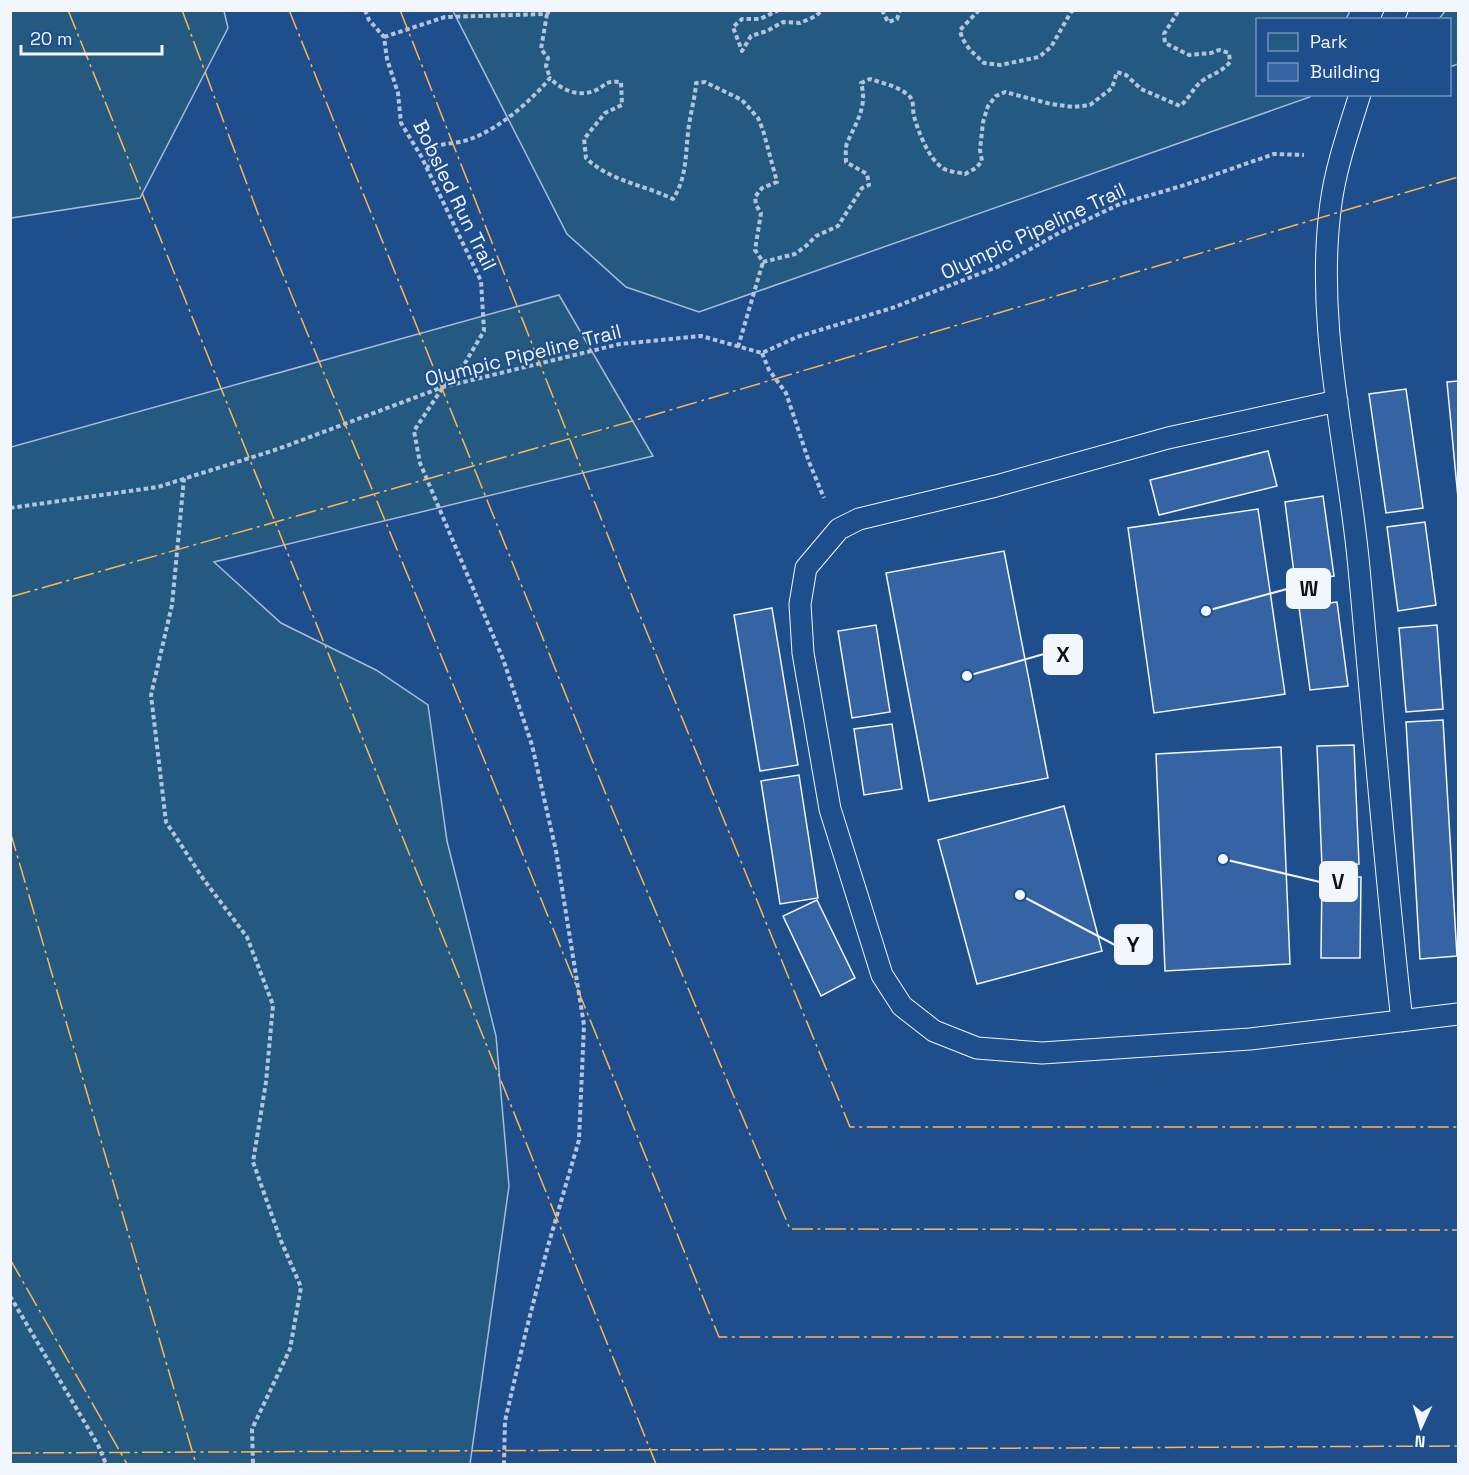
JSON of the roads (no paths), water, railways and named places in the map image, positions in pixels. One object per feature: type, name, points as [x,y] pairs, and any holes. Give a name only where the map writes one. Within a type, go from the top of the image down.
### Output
[{"type":"lane","points":[[1359,96],[1331,203],[1327,258],[1329,339],[1359,564],[1379,801],[1402,1021]]},
{"type":"lane","points":[[1337,401],[1168,438],[996,486],[859,519],[839,529],[807,568],[800,604],[803,653],[830,809],[882,975],[902,1006],[934,1031],[977,1048],[1042,1053],[1250,1039],[1458,1014]]},
{"type":"place","name":"W","points":[[1206,611]]},
{"type":"place","name":"X","points":[[967,676]]},
{"type":"place","name":"V","points":[[1223,859]]},
{"type":"place","name":"Y","points":[[1020,895]]}]
